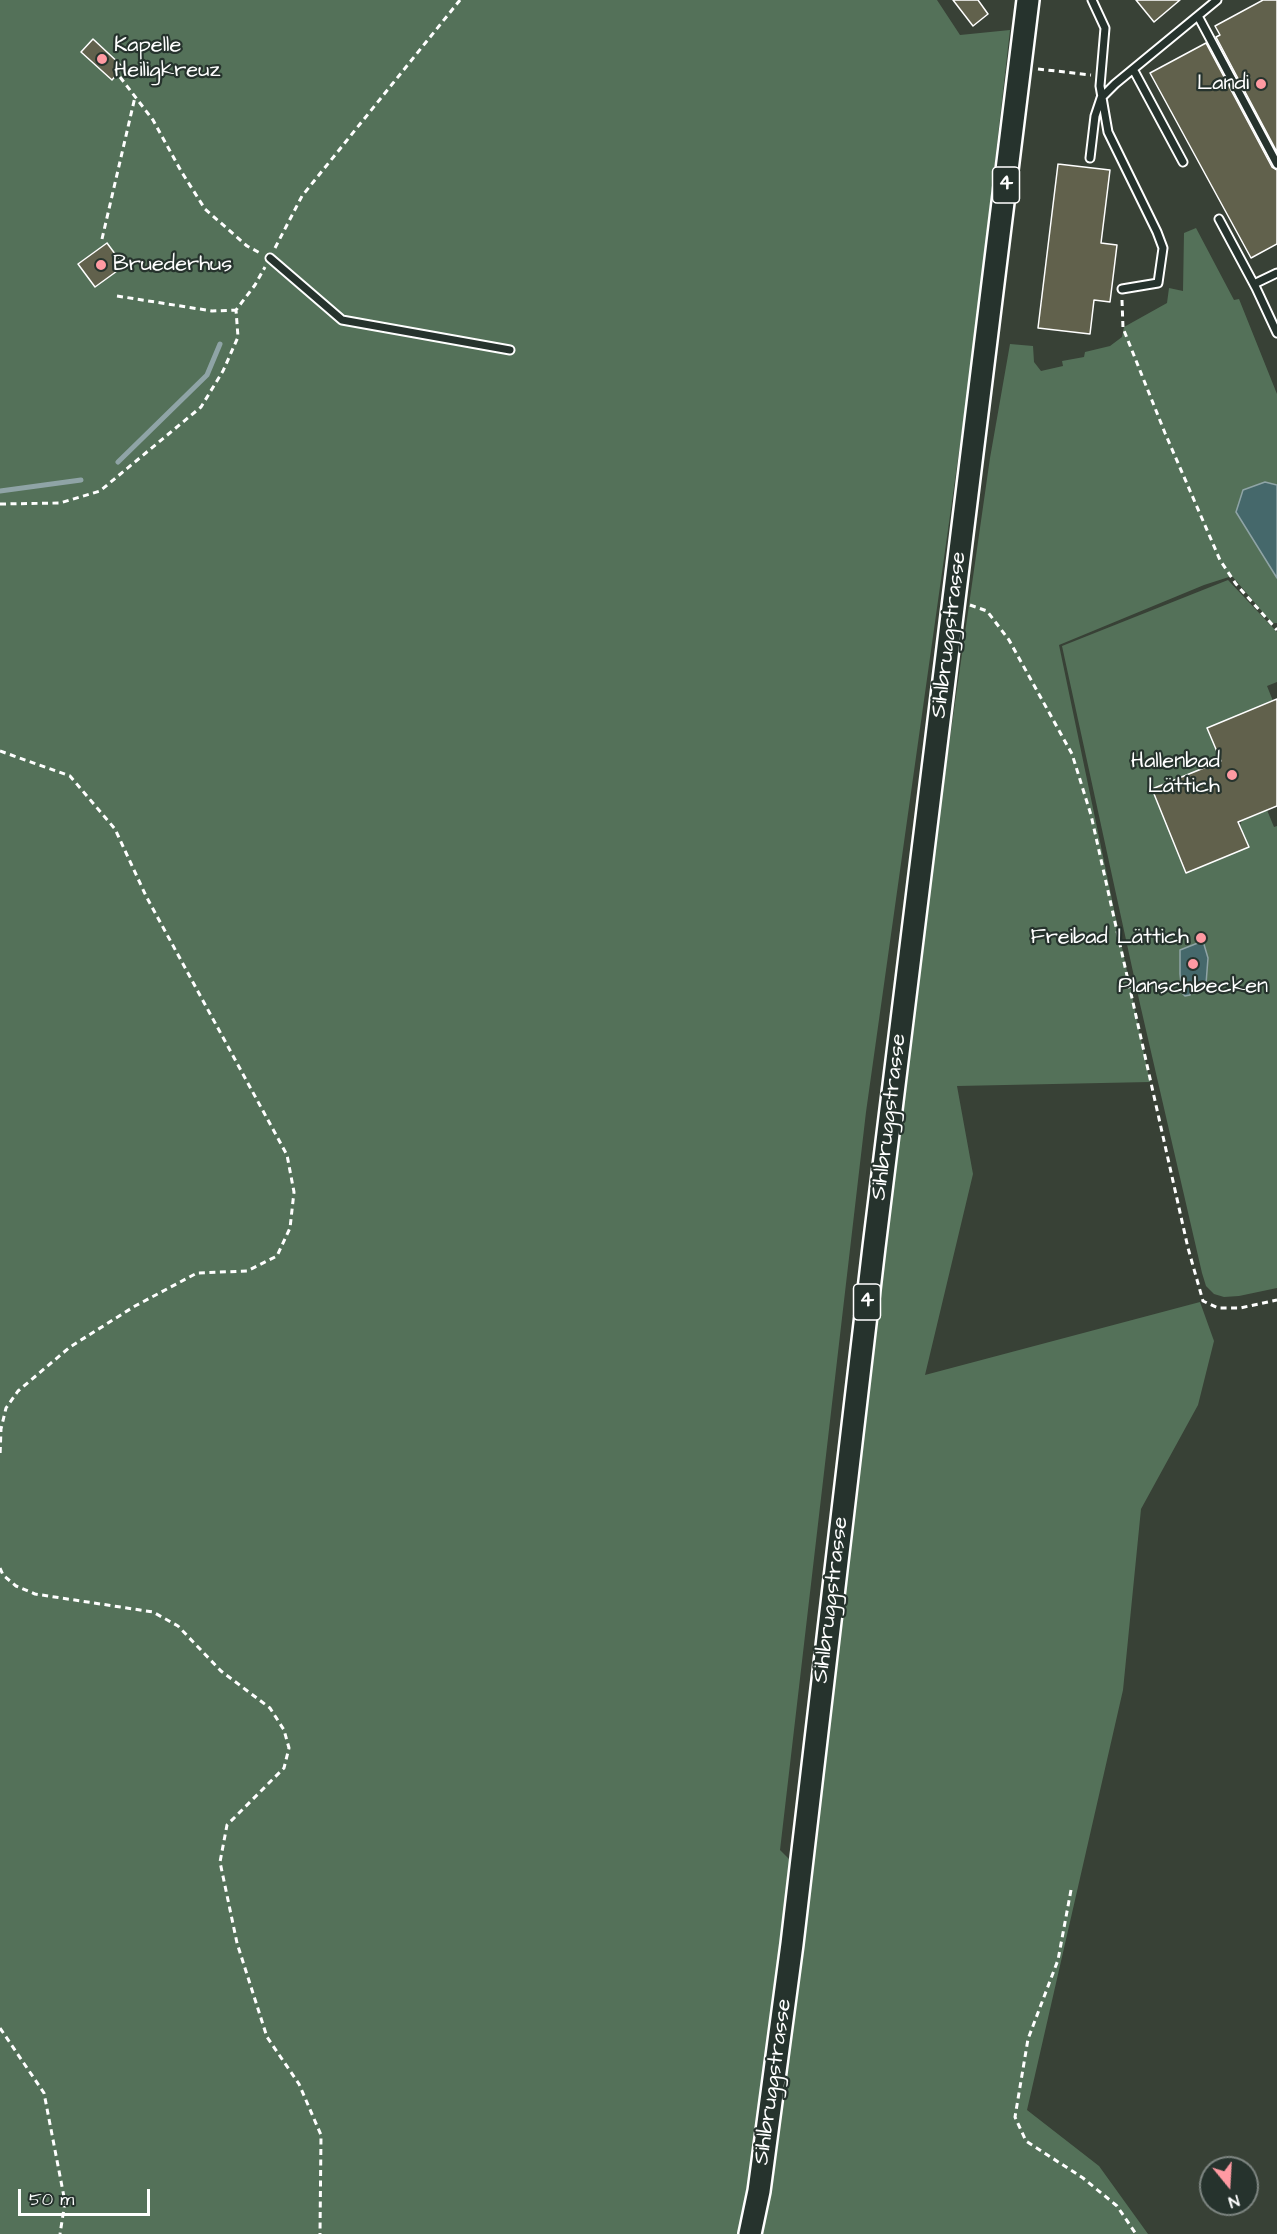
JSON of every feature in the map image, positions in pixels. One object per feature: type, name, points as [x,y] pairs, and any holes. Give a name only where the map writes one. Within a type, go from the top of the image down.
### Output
[{"type":"main road","name":"Sihlbruggstrasse","points":[[750,2234],[759,2191],[792,1944],[874,1247],[1028,0]]},
{"type":"lane","points":[[1092,0],[1104,28],[1100,76],[1101,98],[1108,132],[1163,248],[1158,283],[1122,289]]},
{"type":"lane","points":[[1090,158],[1095,116],[1101,98],[1217,0]]},
{"type":"lane","points":[[1198,16],[1277,164]]},
{"type":"lane","points":[[1133,69],[1183,162]]},
{"type":"lane","points":[[1219,219],[1277,333]]},
{"type":"lane","points":[[270,258],[342,320],[510,350]]},
{"type":"lane","points":[[1254,284],[1277,273]]},
{"type":"path","points":[[0,504],[60,503],[100,491],[201,408],[223,371],[238,337],[237,310],[255,285],[302,196],[460,0]]},
{"type":"path","points":[[1036,68],[1100,76]]},
{"type":"path","points":[[120,77],[153,120],[205,209],[247,246],[270,258]]},
{"type":"path","points":[[102,239],[135,97]]},
{"type":"path","points":[[1122,289],[1123,328],[1220,560],[1236,584],[1277,630]]},
{"type":"path","points":[[117,296],[212,311],[237,310]]},
{"type":"path","points":[[955,600],[987,611],[1009,640],[1072,754],[1091,815],[1173,1182],[1203,1301],[1218,1308],[1240,1308],[1277,1300]]},
{"type":"path","points":[[0,751],[70,776],[115,829],[146,896],[287,1155],[294,1192],[290,1228],[277,1256],[246,1270],[197,1273],[135,1306],[70,1347],[18,1391],[6,1408],[0,1457]]},
{"type":"path","points":[[0,1568],[3,1575],[16,1587],[35,1594],[153,1612],[178,1626],[221,1671],[270,1708],[284,1731],[290,1748],[284,1768],[226,1825],[220,1862],[237,1942],[267,2037],[299,2084],[321,2135],[320,2234]]},
{"type":"path","points":[[1071,1890],[1058,1960],[1028,2039],[1015,2117],[1026,2140],[1083,2178],[1117,2206],[1136,2234]]},
{"type":"path","points":[[0,2028],[44,2093],[65,2202],[60,2234]]},
{"type":"green space","points":[[0,0],[937,0],[960,35],[1010,30],[975,338],[866,1112],[780,1850],[811,1881],[859,1433],[900,1088],[990,458],[1010,344],[1033,346],[1034,362],[1041,371],[1063,366],[1062,361],[1084,357],[1085,352],[1110,346],[1122,337],[1124,327],[1167,303],[1169,288],[1183,291],[1184,233],[1196,228],[1234,300],[1239,299],[1277,394],[1277,485],[1265,482],[1277,578],[1277,623],[1272,623],[1232,576],[1204,585],[1059,645],[1150,1082],[957,1086],[973,1174],[925,1375],[1200,1302],[1214,1341],[1198,1405],[1141,1509],[1123,1690],[1027,2110],[1099,2166],[1148,2234],[0,2234]]},
{"type":"green space","name":"Freibad Lättich","points":[[1228,580],[1277,632],[1277,682],[1267,686],[1273,701],[1207,728],[1221,761],[1153,789],[1186,873],[1248,847],[1240,825],[1242,821],[1267,810],[1274,827],[1277,826],[1277,1288],[1224,1297],[1214,1294],[1206,1286],[1202,1273],[1140,1004],[1062,646]]},
{"type":"water","points":[[1265,482],[1277,485],[1277,578],[1236,512],[1243,490]]},
{"type":"water","name":"Planschbecken","points":[[1203,941],[1208,958],[1206,984],[1191,990],[1190,995],[1185,996],[1182,993],[1180,950]]},
{"type":"building","points":[[953,0],[978,0],[988,14],[973,26]]},
{"type":"building","points":[[1136,0],[1180,0],[1154,22]]},
{"type":"building","name":"Landi","points":[[1263,0],[1277,0],[1277,152],[1216,37],[1220,35],[1215,26]]},
{"type":"building","name":"Kapelle Heiligkreuz","points":[[93,39],[123,67],[112,80],[81,52]]},
{"type":"building","points":[[1206,43],[1272,167],[1277,170],[1277,244],[1251,258],[1150,73]]},
{"type":"building","points":[[1058,164],[1110,170],[1101,243],[1117,245],[1110,302],[1094,300],[1090,334],[1038,328]]},
{"type":"building","name":"Bruederhus","points":[[107,243],[124,266],[95,287],[78,264]]},
{"type":"building","name":"Hallenbad Lättich","points":[[1277,699],[1277,806],[1238,822],[1249,847],[1186,873],[1152,789],[1221,761],[1207,728]]},
{"type":"waterway","points":[[118,462],[207,375],[220,344]]},
{"type":"waterway","points":[[0,491],[81,480]]},
{"type":"place","name":"Kapelle Heiligkreuz","points":[[102,59]]},
{"type":"place","name":"Landi","points":[[1261,84]]},
{"type":"place","name":"Bruederhus","points":[[101,265]]},
{"type":"place","name":"Hallenbad Lättich","points":[[1232,775]]},
{"type":"place","name":"Freibad Lättich","points":[[1201,938]]},
{"type":"place","name":"Planschbecken","points":[[1193,964]]}]
